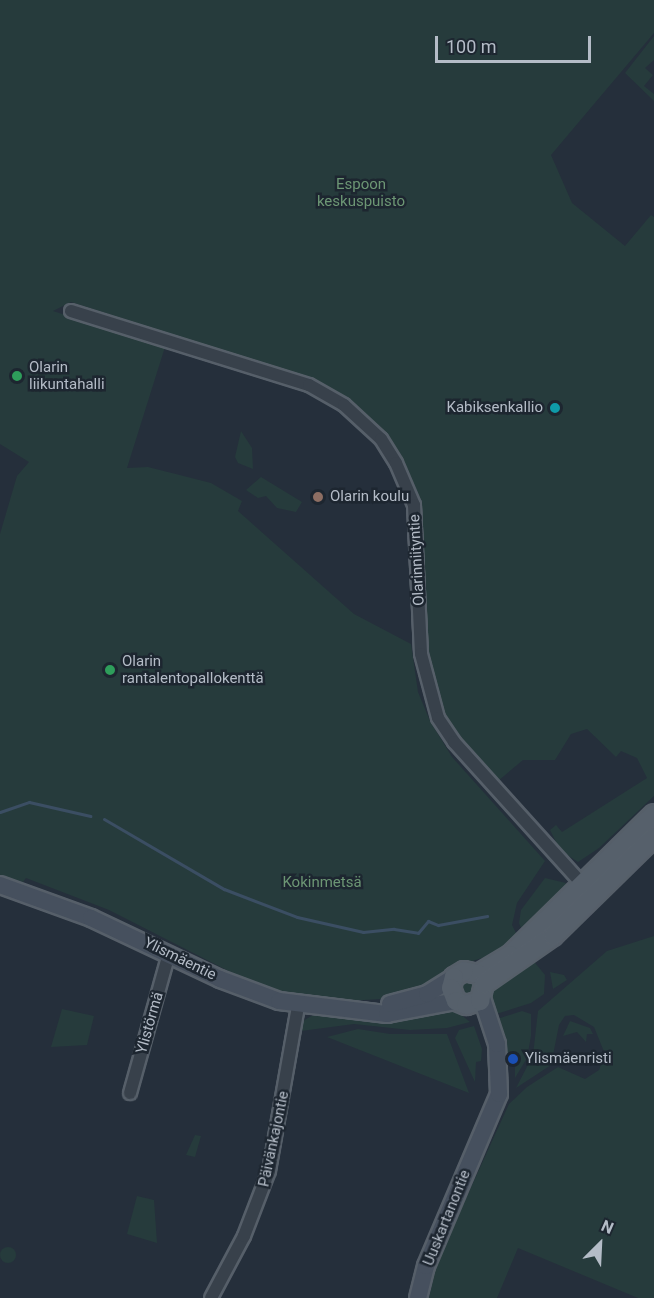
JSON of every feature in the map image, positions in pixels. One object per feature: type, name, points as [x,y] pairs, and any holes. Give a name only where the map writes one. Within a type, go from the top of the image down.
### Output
[{"type":"main road","name":"Ylismäentie","points":[[588,889],[654,814]]},
{"type":"main road","name":"Ylismäentie","points":[[0,885],[91,918],[249,992],[298,1006],[387,1014],[473,992],[510,955],[654,837]]},
{"type":"main road","points":[[464,971],[473,992],[451,988],[454,976],[464,971]]},
{"type":"main road","name":"Ylismäentie","points":[[365,1011],[427,994],[454,976]]},
{"type":"main road","name":"Uuskartanontie","points":[[418,1298],[426,1266],[479,1139],[490,1068],[473,992]]},
{"type":"street","name":"Olarinniityntie","points":[[71,310],[309,385],[344,405],[381,439],[403,476],[414,505],[421,654],[438,717],[454,742],[588,889]]},
{"type":"street","name":"Ylistörmä","points":[[130,1093],[169,953]]},
{"type":"street","name":"Päivänkajontie","points":[[211,1298],[244,1236],[269,1171],[298,1006]]},
{"type":"green space","points":[[0,0],[654,0],[654,33],[551,155],[572,203],[625,246],[651,215],[654,217],[654,796],[599,848],[578,862],[560,850],[550,830],[556,825],[562,832],[647,778],[637,758],[621,751],[616,757],[587,729],[571,734],[555,760],[523,760],[498,781],[457,735],[442,709],[426,651],[422,523],[413,486],[403,461],[384,434],[348,399],[320,382],[71,302],[53,311],[165,347],[127,468],[148,467],[211,483],[242,501],[238,511],[354,614],[411,644],[418,692],[430,721],[452,757],[545,861],[517,903],[512,925],[519,939],[501,952],[466,963],[443,980],[397,998],[332,1002],[268,991],[109,910],[26,878],[23,882],[0,877],[0,534],[17,476],[29,462],[0,444]]},
{"type":"green space","points":[[654,36],[654,60],[645,68],[653,75],[644,86],[654,94],[654,101],[625,73]]},
{"type":"green space","points":[[241,431],[252,448],[253,469],[238,463],[235,457]]},
{"type":"green space","points":[[261,477],[302,502],[296,512],[277,508],[266,496],[258,498],[246,490]]},
{"type":"green space","points":[[545,878],[566,883],[564,891],[524,935],[519,923],[521,910]]},
{"type":"green space","points":[[654,936],[654,1298],[638,1298],[518,1248],[497,1298],[429,1298],[437,1262],[509,1104],[527,1087],[558,1067],[585,1079],[599,1070],[605,1054],[594,1027],[574,1015],[565,1016],[559,1025],[551,1065],[516,1088],[533,1055],[538,1011],[607,951]]},
{"type":"green space","points":[[532,959],[545,975],[544,994],[531,1003],[493,1015],[488,996],[491,989]]},
{"type":"green space","points":[[550,972],[564,975],[567,980],[553,989]]},
{"type":"green space","points":[[468,981],[473,983],[475,988],[473,993],[468,995],[463,993],[461,988],[463,983]]},
{"type":"green space","points":[[62,1009],[94,1016],[87,1045],[51,1047]]},
{"type":"green space","points":[[454,1009],[470,1022],[447,1028],[410,1030],[354,1024],[301,1031],[303,1021],[313,1015],[358,1019]]},
{"type":"green space","points":[[522,1011],[531,1014],[531,1036],[527,1058],[515,1078],[515,1057],[507,1053],[494,1020]]},
{"type":"green space","points":[[570,1021],[590,1028],[593,1034],[587,1034],[586,1042],[577,1032],[563,1036]]},
{"type":"green space","points":[[474,1026],[482,1049],[481,1061],[476,1062],[475,1082],[455,1038],[459,1030]]},
{"type":"green space","points":[[358,1029],[390,1034],[447,1034],[469,1093],[327,1037]]},
{"type":"green space","points":[[195,1135],[201,1136],[195,1157],[186,1155]]},
{"type":"green space","points":[[137,1196],[154,1200],[157,1243],[127,1234]]},
{"type":"green space","points":[[8,1247],[14,1249],[16,1255],[14,1261],[8,1263],[2,1261],[0,1255],[2,1249]]},
{"type":"waterway","points":[[0,812],[29,802],[90,816]]},
{"type":"waterway","points":[[104,819],[224,889],[297,917],[363,932],[394,929],[418,933],[428,921],[438,925],[487,916]]},
{"type":"place","name":"Olarin liikuntahalli","points":[[17,376]]},
{"type":"place","name":"Kabiksenkallio","points":[[555,408]]},
{"type":"place","name":"Olarin koulu","points":[[318,497]]},
{"type":"place","name":"Olarin rantalentopallokenttä","points":[[110,670]]},
{"type":"place","name":"Ylismäenristi","points":[[513,1059]]},
{"type":"park label","name":"Espoon keskuspuisto","points":[[361,192]]},
{"type":"park label","name":"Kokinmetsä","points":[[322,883]]}]
